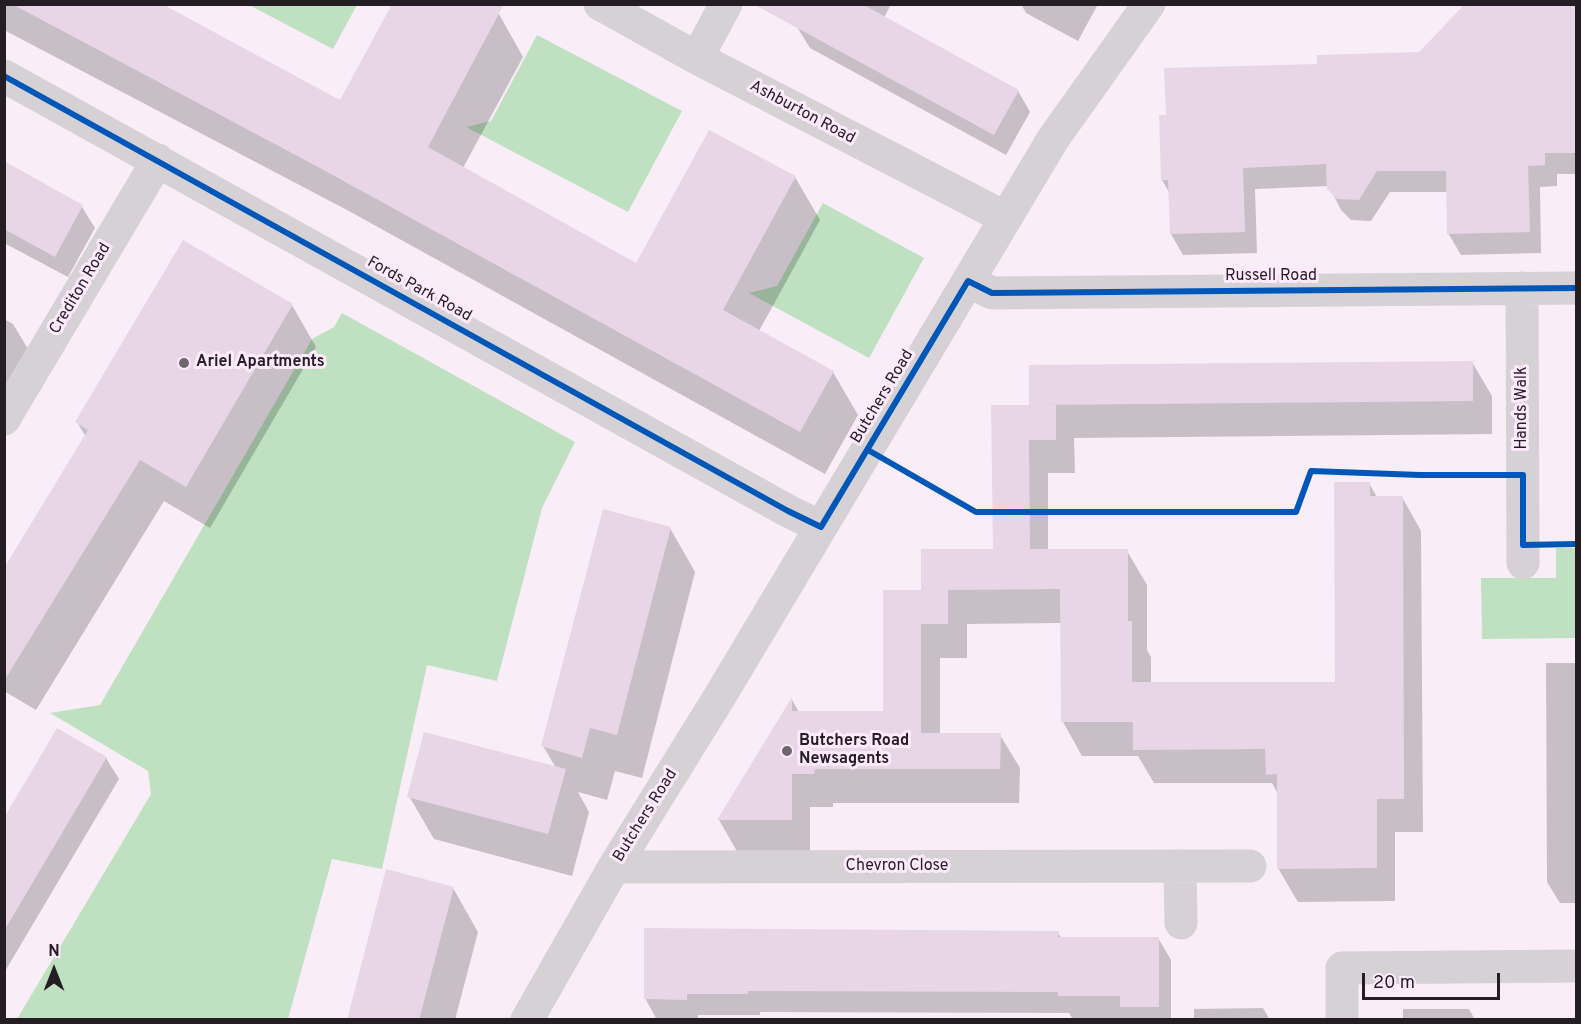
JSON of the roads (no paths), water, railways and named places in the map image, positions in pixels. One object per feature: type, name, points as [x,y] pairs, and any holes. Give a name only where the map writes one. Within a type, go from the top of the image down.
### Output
[{"type":"street","name":"Ashburton Road","points":[[600,4],[697,58],[1006,218]]},
{"type":"street","points":[[697,58],[726,4]]},
{"type":"street","name":"Butchers Road","points":[[527,1020],[614,867],[1053,139],[1149,4]]},
{"type":"street","name":"Fords Park Road","points":[[4,76],[821,527]]},
{"type":"street","name":"Crediton Road","points":[[4,419],[159,160]]},
{"type":"street","name":"Russell Road","points":[[968,281],[992,293],[1576,288]]},
{"type":"street","name":"Hands Walk","points":[[1522,288],[1523,563]]},
{"type":"street","points":[[1180,866],[1181,923]]},
{"type":"street","name":"Chevron Close","points":[[614,867],[1250,866]]},
{"type":"street","points":[[1342,1020],[1342,968],[1576,966]]},
{"type":"place","name":"Ariel Apartments","points":[[184,363]]},
{"type":"place","name":"Butchers Road Newsagents","points":[[787,751]]}]
